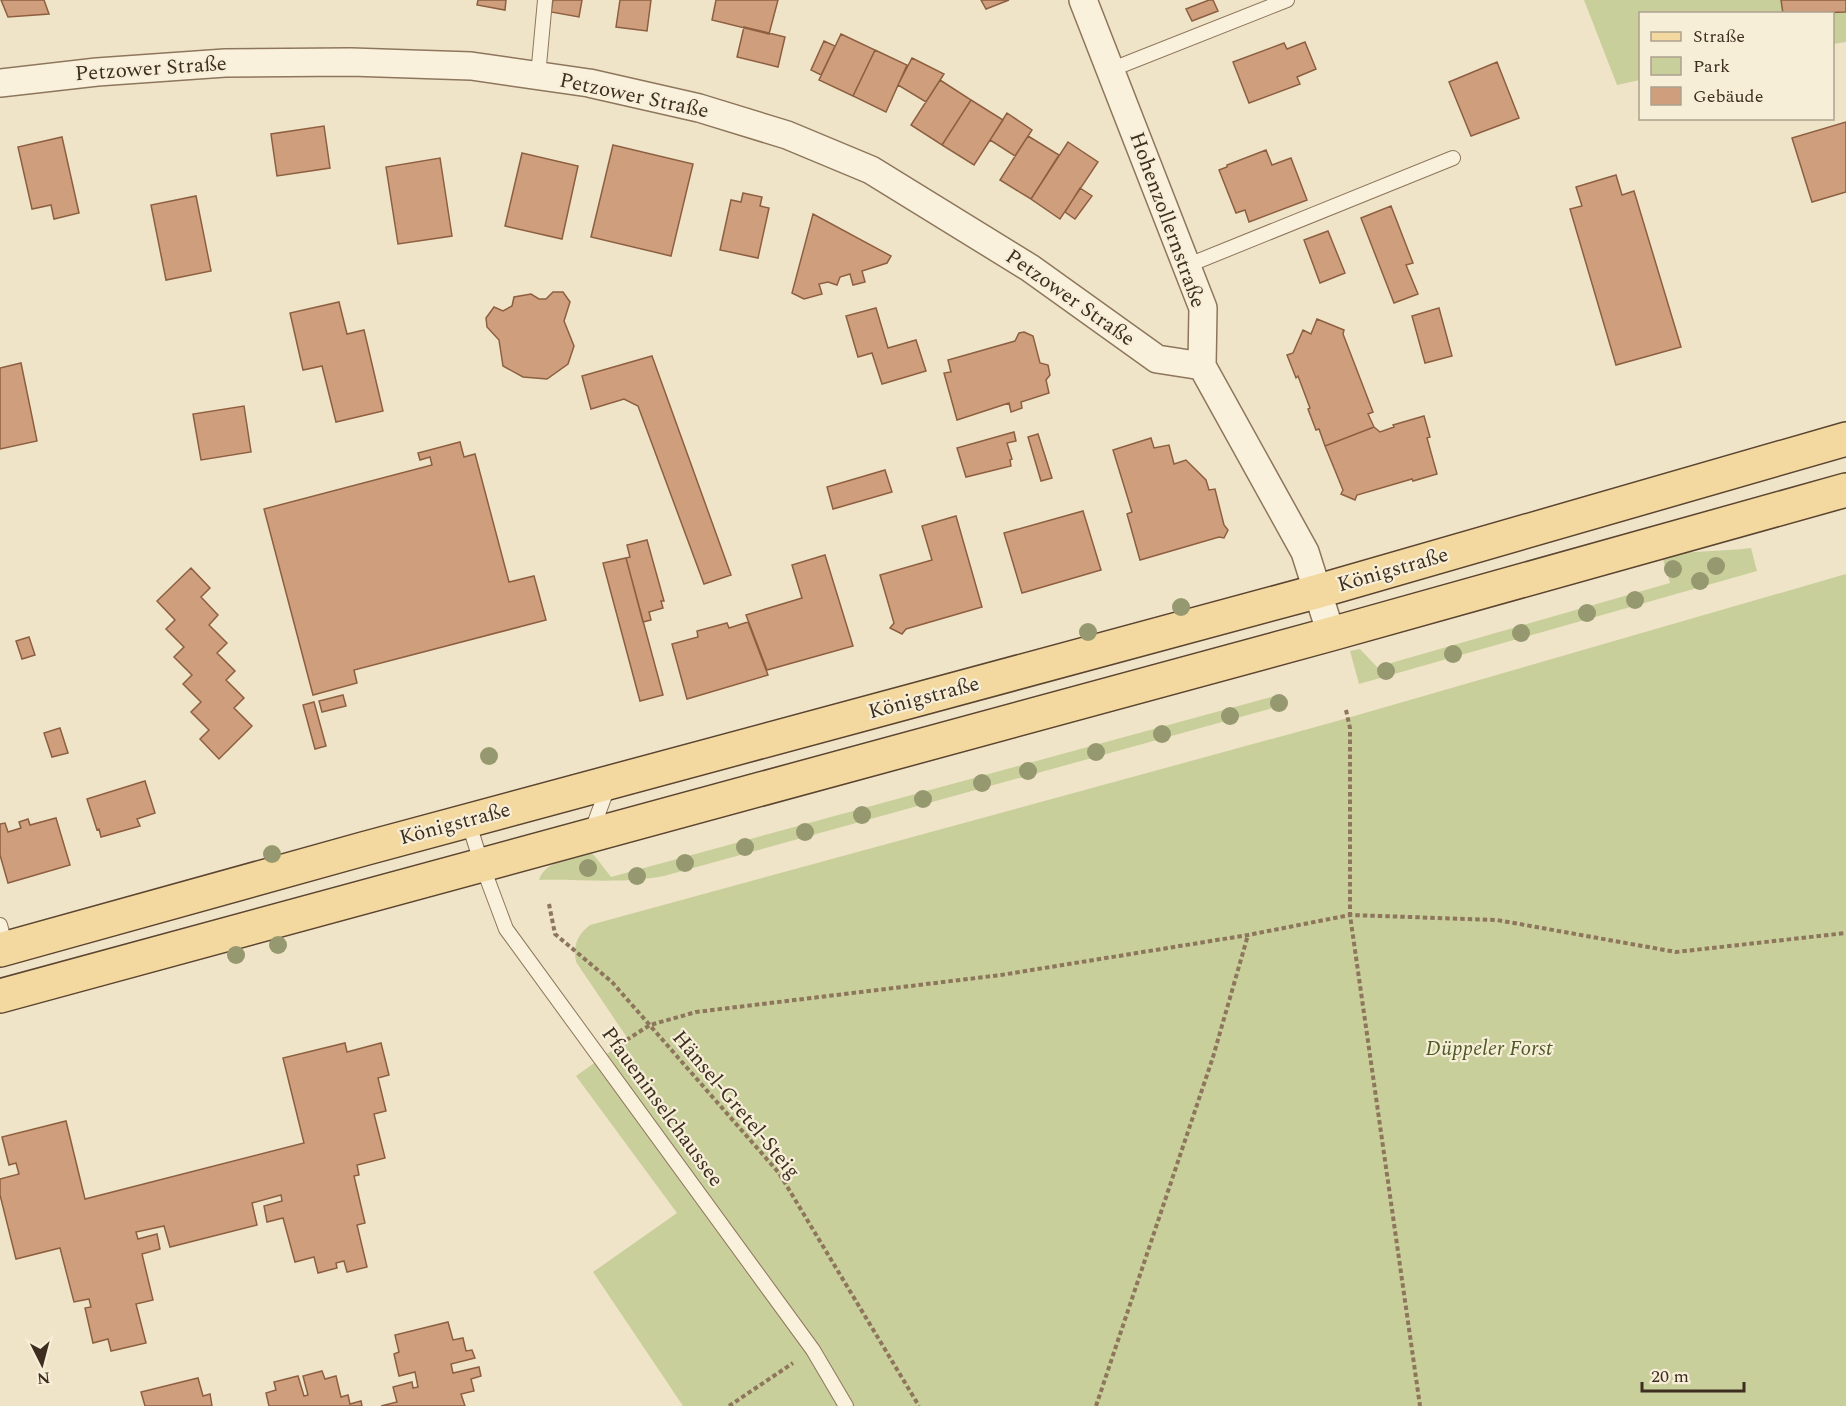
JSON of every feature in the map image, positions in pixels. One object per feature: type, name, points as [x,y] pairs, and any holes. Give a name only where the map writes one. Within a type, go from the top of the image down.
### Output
[{"type":"main road","name":"Königstraße","points":[[2,941],[468,821],[1319,591],[1846,439]]},
{"type":"main road","points":[[0,996],[1331,634],[1846,490]]},
{"type":"street","name":"Hohenzollernstraße","points":[[1083,0],[1203,308],[1202,366],[1305,552],[1331,634]]},
{"type":"street","name":"Petzower Straße","points":[[0,83],[97,72],[225,63],[351,62],[471,66],[589,83],[699,108],[787,135],[872,170],[1030,268],[1157,359],[1202,366]]},
{"type":"lane","points":[[538,76],[545,0]]},
{"type":"lane","points":[[1110,70],[1287,0]]},
{"type":"lane","points":[[1186,266],[1453,158]]},
{"type":"lane","points":[[591,835],[610,783]]},
{"type":"lane","name":"Pfaueninselchaussee","points":[[468,821],[506,929],[813,1350],[846,1406]]},
{"type":"path","points":[[1346,710],[1350,728],[1350,915],[1420,1406]]},
{"type":"path","name":"Hänsel-Gretel-Steig","points":[[549,904],[555,934],[612,982],[779,1173],[919,1406]]},
{"type":"path","points":[[600,1057],[650,1025],[696,1012],[1001,975],[1248,935],[1350,915],[1497,920],[1676,952],[1846,933]]},
{"type":"path","points":[[1096,1406],[1214,1057],[1248,935]]},
{"type":"path","points":[[729,1406],[813,1350]]},
{"type":"green space","points":[[1584,0],[1846,0],[1846,42],[1834,44],[1834,12],[1639,12],[1639,80],[1617,85]]},
{"type":"green space","points":[[1751,548],[1757,571],[1359,684],[1350,651],[1360,649],[1377,667],[1670,583],[1662,556]]},
{"type":"green space","name":"Düppeler Forst","points":[[1846,574],[1846,1406],[683,1406],[593,1272],[677,1213],[576,1076],[628,1039],[576,962],[577,941],[590,925],[1330,723]]},
{"type":"green space","points":[[1282,694],[1284,705],[664,876],[617,881],[539,880],[547,868],[553,864],[589,853],[594,855],[611,877]]},
{"type":"building","points":[[1,0],[44,0],[49,14],[8,17]]},
{"type":"building","points":[[478,0],[506,0],[505,10],[477,5]]},
{"type":"building","points":[[553,0],[582,0],[579,17],[551,12]]},
{"type":"building","points":[[620,0],[651,0],[647,31],[616,27]]},
{"type":"building","points":[[716,0],[778,0],[769,34],[712,20]]},
{"type":"building","points":[[981,0],[1009,0],[986,9]]},
{"type":"building","points":[[1213,0],[1218,11],[1192,21],[1186,9]]},
{"type":"building","points":[[1781,0],[1846,0],[1846,12],[1783,12]]},
{"type":"building","points":[[744,27],[785,37],[778,67],[737,57]]},
{"type":"building","points":[[841,34],[875,50],[853,96],[819,80]]},
{"type":"building","points":[[824,41],[835,46],[821,75],[811,70]]},
{"type":"building","points":[[1305,42],[1316,69],[1297,77],[1300,84],[1249,103],[1233,62],[1284,43],[1287,49]]},
{"type":"building","points":[[875,50],[907,65],[886,112],[853,96]]},
{"type":"building","points":[[912,58],[944,74],[926,102],[898,85]]},
{"type":"building","points":[[1497,62],[1519,118],[1471,136],[1449,82]]},
{"type":"building","points":[[940,80],[971,100],[942,145],[911,125]]},
{"type":"building","points":[[971,100],[1003,120],[974,165],[942,145]]},
{"type":"building","points":[[1007,113],[1032,130],[1015,156],[990,140]]},
{"type":"building","points":[[1846,122],[1846,192],[1812,202],[1792,138]]},
{"type":"building","points":[[324,126],[330,168],[277,176],[271,134]]},
{"type":"building","points":[[1028,136],[1059,155],[1031,199],[1000,180]]},
{"type":"building","points":[[62,137],[79,213],[54,219],[51,205],[32,209],[18,147]]},
{"type":"building","points":[[1068,142],[1098,162],[1060,219],[1031,199]]},
{"type":"building","points":[[613,145],[693,164],[671,256],[591,237]]},
{"type":"building","points":[[1266,150],[1272,165],[1291,158],[1307,200],[1249,222],[1245,210],[1236,213],[1219,170]]},
{"type":"building","points":[[522,153],[578,166],[562,239],[505,226]]},
{"type":"building","points":[[440,158],[452,236],[398,244],[386,167]]},
{"type":"building","points":[[1616,175],[1622,195],[1634,191],[1681,347],[1616,365],[1570,209],[1582,206],[1576,187]]},
{"type":"building","points":[[1080,188],[1092,196],[1075,219],[1065,212]]},
{"type":"building","points":[[743,193],[762,197],[760,206],[769,208],[758,258],[720,250],[731,200],[741,202]]},
{"type":"building","points":[[196,196],[211,271],[166,280],[151,205]]},
{"type":"building","points":[[1391,206],[1413,263],[1406,265],[1418,294],[1394,303],[1361,218]]},
{"type":"building","points":[[813,214],[891,256],[887,263],[862,271],[865,282],[853,285],[850,274],[840,277],[837,285],[828,282],[819,284],[822,294],[804,299],[792,293]]},
{"type":"building","points":[[1328,231],[1345,273],[1320,283],[1304,240]]},
{"type":"building","points":[[553,292],[563,292],[570,302],[564,321],[574,346],[568,364],[547,379],[523,377],[503,366],[499,340],[487,327],[486,318],[494,307],[503,311],[512,306],[514,297],[531,294],[539,299],[546,299]]},
{"type":"building","points":[[339,302],[347,334],[364,330],[383,411],[336,422],[322,366],[303,370],[290,313]]},
{"type":"building","points":[[876,308],[888,348],[916,340],[926,371],[882,384],[872,353],[858,357],[846,316]]},
{"type":"building","points":[[1439,308],[1452,356],[1425,363],[1412,316]]},
{"type":"building","points":[[1317,319],[1344,330],[1343,334],[1373,412],[1368,414],[1374,427],[1325,446],[1319,429],[1316,430],[1298,376],[1296,378],[1287,355],[1293,353],[1303,330],[1311,334]]},
{"type":"building","points":[[1024,332],[1033,336],[1040,363],[1048,365],[1050,375],[1046,380],[1049,393],[1021,402],[1022,408],[1011,412],[1009,403],[957,420],[944,373],[951,372],[948,360],[1015,341],[1019,333]]},
{"type":"building","points":[[652,356],[731,575],[704,584],[638,406],[624,399],[591,409],[582,376]]},
{"type":"building","points":[[21,363],[37,441],[0,449],[0,368]]},
{"type":"building","points":[[244,406],[251,452],[201,460],[193,414]]},
{"type":"building","points":[[1424,416],[1430,437],[1427,438],[1437,474],[1357,495],[1355,500],[1341,494],[1343,490],[1325,446],[1374,427],[1380,432],[1394,427],[1393,425]]},
{"type":"building","points":[[1014,432],[1016,441],[1007,443],[1012,459],[1010,460],[1011,466],[966,477],[957,448]]},
{"type":"building","points":[[1038,434],[1052,478],[1041,481],[1028,437]]},
{"type":"building","points":[[1151,438],[1154,448],[1169,445],[1174,464],[1186,460],[1206,480],[1209,490],[1215,489],[1224,525],[1228,530],[1224,538],[1219,537],[1140,560],[1127,514],[1132,512],[1113,450]]},
{"type":"building","points":[[460,442],[464,457],[475,454],[509,582],[534,576],[546,620],[354,670],[357,683],[313,695],[264,509],[432,465],[430,457],[420,460],[418,453]]},
{"type":"building","points":[[885,470],[892,492],[833,509],[827,487]]},
{"type":"building","points":[[1083,511],[1101,570],[1022,593],[1004,533]]},
{"type":"building","points":[[956,516],[982,607],[906,629],[902,634],[890,628],[894,623],[880,575],[932,560],[922,526]]},
{"type":"building","points":[[647,540],[664,601],[661,601],[663,608],[649,612],[651,620],[643,622],[626,558],[630,557],[627,545]]},
{"type":"building","points":[[825,555],[853,646],[767,670],[746,615],[802,598],[792,565]]},
{"type":"building","points":[[626,558],[663,695],[640,701],[603,563]]},
{"type":"building","points":[[191,568],[210,588],[201,597],[218,615],[209,625],[227,643],[217,653],[235,671],[226,680],[244,698],[234,708],[252,726],[219,759],[200,739],[209,730],[191,712],[201,702],[183,684],[192,675],[174,657],[184,647],[166,629],[175,620],[157,601]]},
{"type":"building","points":[[748,622],[768,675],[687,699],[672,644],[698,637],[697,631],[727,623],[729,628]]},
{"type":"building","points":[[29,637],[35,655],[22,659],[16,641]]},
{"type":"building","points":[[343,695],[346,706],[322,712],[319,701]]},
{"type":"building","points":[[314,702],[326,746],[315,749],[303,705]]},
{"type":"building","points":[[60,728],[68,753],[52,757],[44,733]]},
{"type":"building","points":[[145,781],[155,813],[137,819],[140,826],[101,837],[87,799]]},
{"type":"building","points":[[56,818],[70,865],[8,883],[0,855],[0,824],[5,823],[8,832],[21,828],[19,822],[28,819],[30,825]]},
{"type":"building","points":[[345,1043],[347,1052],[381,1043],[389,1075],[378,1078],[386,1111],[374,1114],[385,1158],[357,1165],[359,1175],[354,1176],[365,1223],[357,1225],[367,1267],[347,1272],[344,1261],[336,1263],[337,1268],[318,1273],[314,1257],[295,1262],[283,1218],[267,1222],[264,1206],[282,1201],[281,1195],[252,1203],[257,1225],[170,1247],[164,1226],[136,1232],[138,1239],[157,1234],[160,1249],[142,1254],[153,1300],[136,1304],[146,1343],[111,1351],[108,1339],[93,1343],[85,1308],[91,1307],[89,1299],[74,1302],[60,1248],[16,1259],[0,1195],[0,1179],[19,1174],[16,1163],[9,1165],[2,1137],[66,1121],[85,1199],[304,1143],[283,1058]]},
{"type":"building","points":[[448,1322],[453,1340],[463,1338],[466,1351],[472,1350],[475,1358],[451,1364],[453,1373],[479,1367],[481,1376],[471,1379],[474,1391],[461,1394],[465,1406],[381,1406],[397,1402],[393,1387],[412,1382],[413,1388],[418,1387],[415,1372],[399,1376],[394,1354],[399,1352],[395,1335]]},
{"type":"building","points":[[322,1371],[325,1379],[336,1376],[341,1397],[348,1395],[350,1404],[361,1401],[362,1406],[269,1406],[266,1393],[276,1390],[274,1382],[298,1376],[304,1396],[308,1395],[303,1376]]},
{"type":"building","points":[[198,1378],[203,1396],[210,1394],[212,1406],[145,1406],[141,1392]]}]
